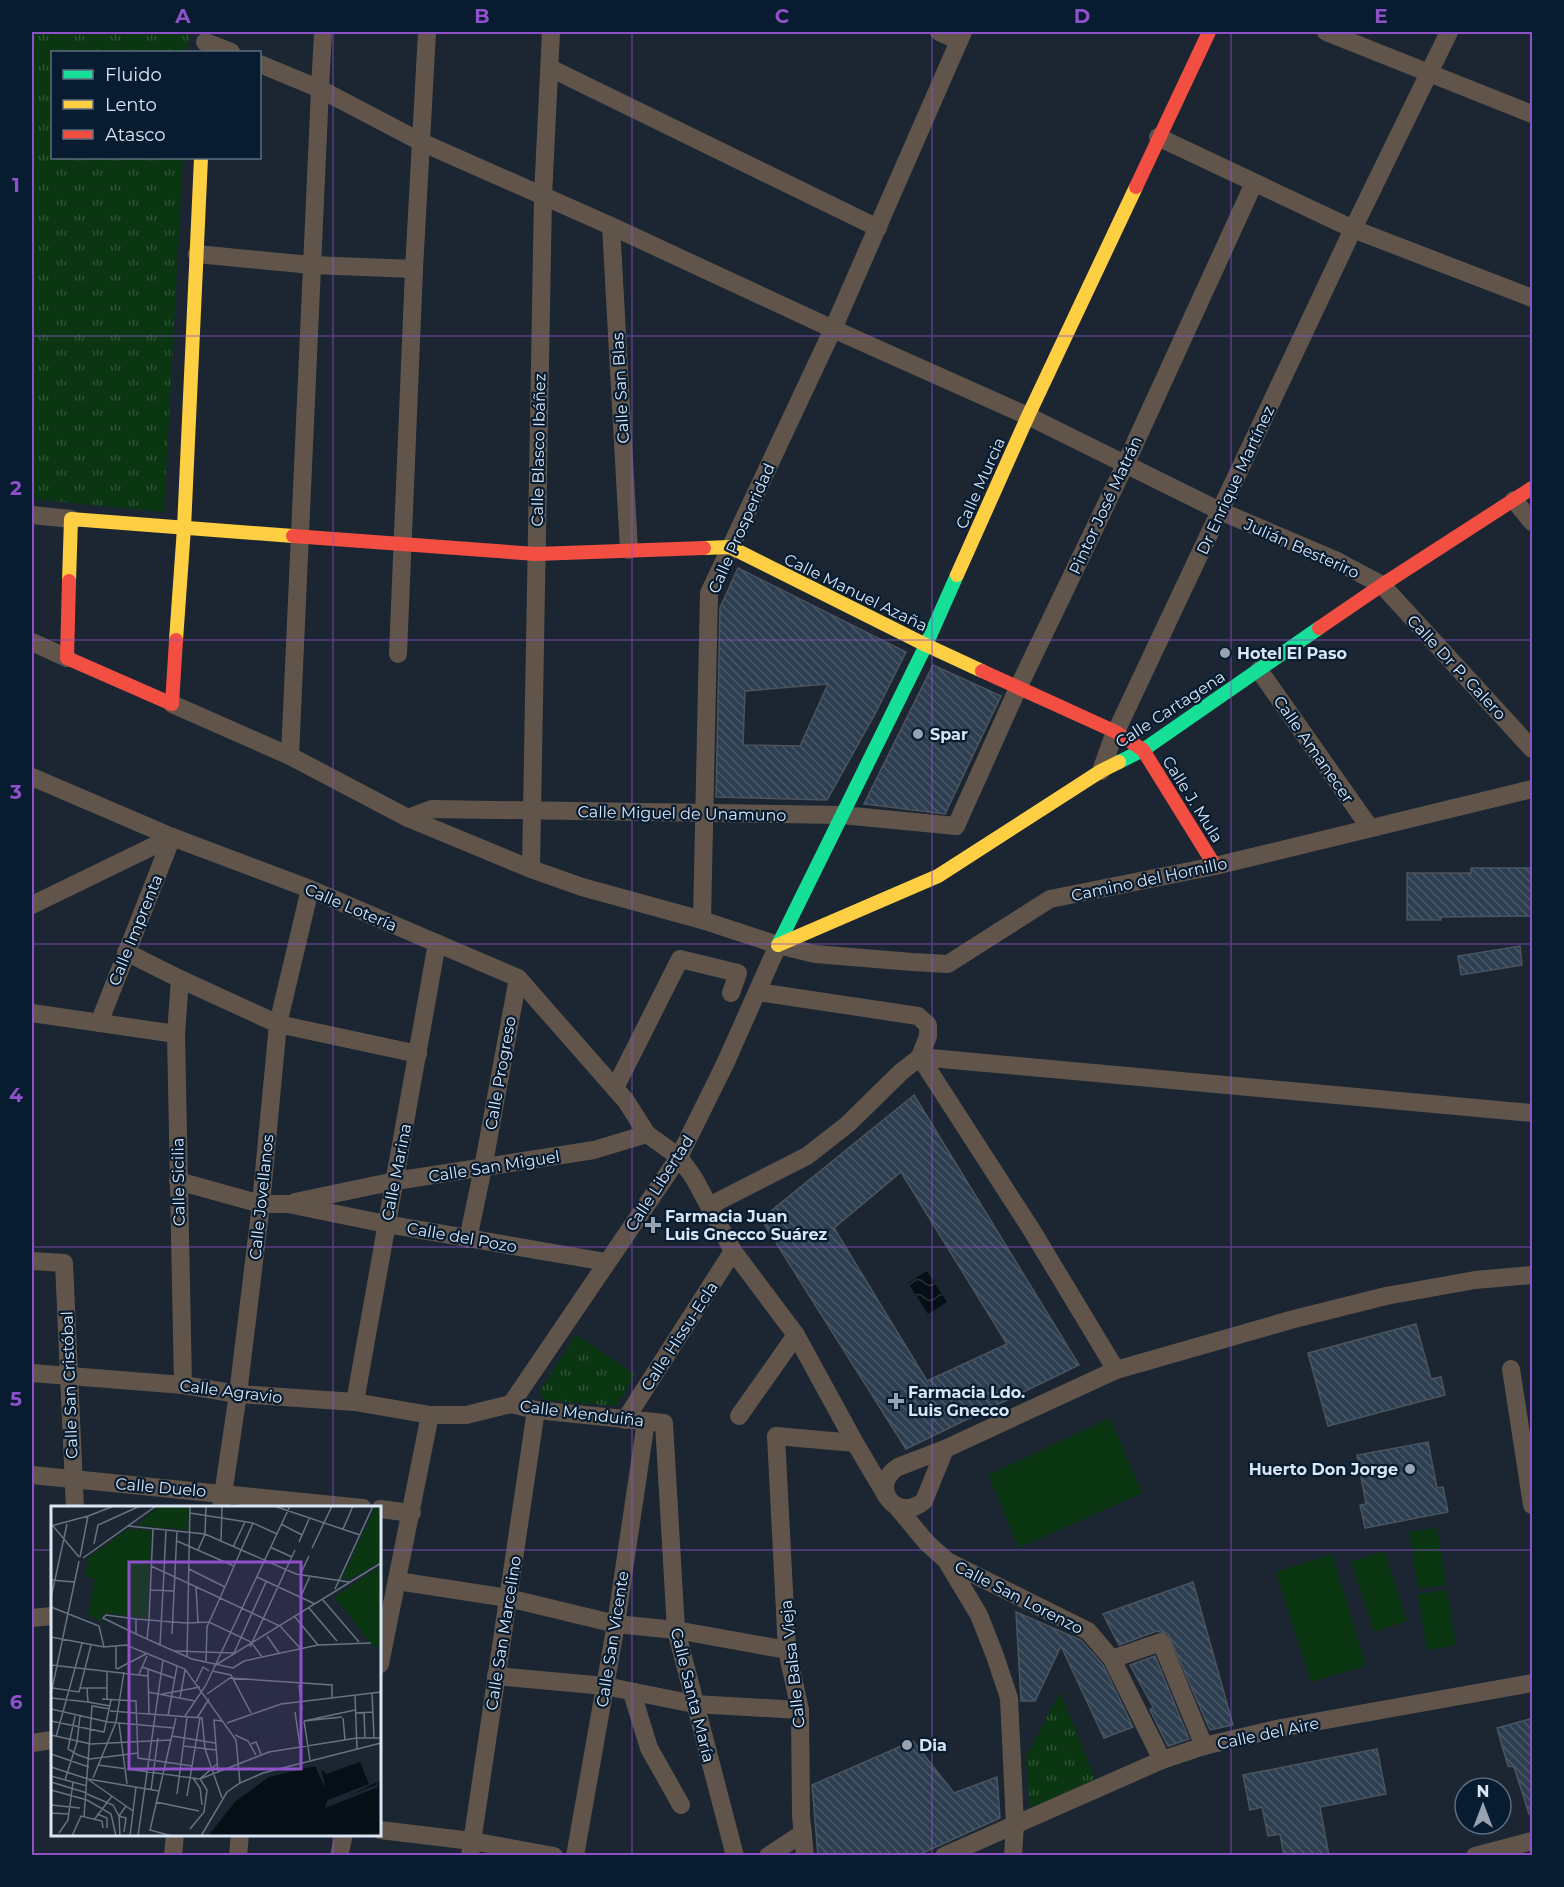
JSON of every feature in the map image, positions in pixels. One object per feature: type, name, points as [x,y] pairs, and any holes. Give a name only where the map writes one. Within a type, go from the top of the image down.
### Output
[{"type":"street","points":[[290,756],[323,32]]},
{"type":"street","points":[[398,654],[414,269],[427,32]]},
{"type":"street","name":"Calle Blasco Ibáñez","points":[[531,869],[543,196],[551,32]]},
{"type":"street","points":[[939,32],[961,36]]},
{"type":"street","name":"Calle Murcia","points":[[778,945],[926,645],[1028,416],[1209,32]]},
{"type":"street","points":[[1326,32],[1533,114]]},
{"type":"street","name":"Dr Enrique Martínez","points":[[1101,771],[1116,732],[1220,511],[1449,32]]},
{"type":"street","name":"Calle Prosperidad","points":[[702,920],[709,593],[833,329],[961,36]]},
{"type":"street","points":[[205,42],[228,51]]},
{"type":"street","name":"Julián Besteriro","points":[[261,64],[320,88],[421,142],[1028,416],[1220,511],[1335,560],[1382,585]]},
{"type":"street","points":[[550,68],[878,228]]},
{"type":"street","points":[[1158,137],[1353,229],[1533,298]]},
{"type":"street","points":[[32,642],[172,704],[184,528],[201,159]]},
{"type":"street","name":"Pintor José Matrán","points":[[956,826],[1254,183]]},
{"type":"street","name":"Calle San Blas","points":[[611,226],[629,550]]},
{"type":"street","points":[[197,254],[311,265],[414,269]]},
{"type":"street","name":"Calle Cartagena","points":[[778,945],[938,876],[1101,771],[1143,750],[1382,585],[1533,488]]},
{"type":"street","points":[[1514,500],[1533,522]]},
{"type":"street","points":[[32,515],[71,519],[67,658]]},
{"type":"street","name":"Calle Manuel Azaña","points":[[71,519],[536,554],[730,547],[926,645],[1116,732],[1143,750]]},
{"type":"street","name":"Calle Dr P. Calero","points":[[1382,585],[1533,749]]},
{"type":"street","name":"Calle Amanecer","points":[[1258,670],[1370,828]]},
{"type":"street","name":"Camino del Hornillo","points":[[172,704],[290,756],[408,818],[531,869],[582,887],[815,954],[948,964],[1050,899],[1215,866],[1533,789]]},
{"type":"street","name":"Calle J. Mula","points":[[1143,750],[1215,866]]},
{"type":"street","name":"Calle Lotería","points":[[32,777],[172,837],[310,889],[518,978],[621,1094],[647,1134]]},
{"type":"street","name":"Calle Miguel de Unamuno","points":[[408,818],[432,809],[704,812],[842,815],[956,826]]},
{"type":"street","points":[[956,826],[962,859]]},
{"type":"street","points":[[32,905],[172,837]]},
{"type":"street","name":"Calle Imprenta","points":[[99,1023],[172,837]]},
{"type":"street","name":"Calle Jovellanos","points":[[221,1500],[238,1394],[261,1204],[278,1023],[310,889]]},
{"type":"street","name":"Calle Marina","points":[[355,1402],[437,943]]},
{"type":"street","name":"Calle Libertad","points":[[511,1404],[679,1157],[726,1064],[778,945]]},
{"type":"street","points":[[126,952],[278,1023],[418,1054]]},
{"type":"street","points":[[621,1094],[680,959],[738,973],[731,993]]},
{"type":"street","name":"Calle Progreso","points":[[468,1239],[518,978]]},
{"type":"street","name":"Calle Sicilia","points":[[180,979],[176,1034],[183,1385]]},
{"type":"street","points":[[709,1206],[807,1156],[848,1124],[901,1072],[920,1057],[928,1035],[928,1024],[918,1016],[758,992]]},
{"type":"street","points":[[32,1013],[176,1034]]},
{"type":"street","points":[[920,1057],[1533,1113]]},
{"type":"street","points":[[920,1057],[1031,1229],[1116,1370]]},
{"type":"street","points":[[647,1134],[679,1157],[694,1178],[734,1251],[796,1335],[858,1448],[892,1502],[927,1543],[946,1560],[979,1615],[1009,1698],[1015,1824],[1013,1856]]},
{"type":"street","name":"Calle San Miguel","points":[[288,1204],[395,1181],[594,1150],[647,1134]]},
{"type":"street","name":"Calle del Pozo","points":[[178,1181],[261,1204],[288,1204],[468,1239],[606,1262]]},
{"type":"street","name":"Calle Hissu-Ecla","points":[[625,1420],[734,1251]]},
{"type":"street","name":"Calle San Cristóbal","points":[[32,1261],[64,1263],[75,1506]]},
{"type":"street","points":[[945,1449],[926,1494],[911,1509],[892,1502],[885,1490],[888,1477],[902,1467],[1116,1370],[1294,1318],[1386,1296],[1475,1280],[1533,1275]]},
{"type":"street","points":[[739,1416],[796,1335]]},
{"type":"street","points":[[1511,1369],[1533,1505]]},
{"type":"street","name":"Calle Agravio","points":[[32,1374],[183,1385],[238,1394],[355,1402],[430,1415]]},
{"type":"street","name":"Calle Menduiña","points":[[430,1415],[466,1415],[511,1404],[536,1410],[655,1422]]},
{"type":"street","name":"Calle San Marcelino","points":[[471,1848],[536,1410]]},
{"type":"street","points":[[381,1653],[384,1621],[397,1581],[430,1415]]},
{"type":"street","name":"Calle San Vicente","points":[[575,1856],[615,1624],[655,1422]]},
{"type":"street","name":"Calle Santa María","points":[[655,1422],[676,1630],[735,1856]]},
{"type":"street","name":"Calle Balsa Vieja","points":[[805,1856],[800,1710],[787,1650],[776,1436],[858,1448]]},
{"type":"street","points":[[858,1448],[902,1467],[918,1469],[924,1473],[927,1543]]},
{"type":"street","name":"Calle Duelo","points":[[32,1475],[221,1500],[328,1506]]},
{"type":"street","points":[[381,1509],[412,1513]]},
{"type":"street","name":"Calle San Lorenzo","points":[[946,1560],[1088,1630],[1112,1659],[1162,1760]]},
{"type":"street","points":[[397,1581],[508,1598],[615,1624],[676,1630],[787,1650]]},
{"type":"street","points":[[32,1618],[51,1616]]},
{"type":"street","points":[[1112,1659],[1161,1642],[1204,1746]]},
{"type":"street","points":[[496,1676],[605,1686],[694,1704],[800,1710]]},
{"type":"street","name":"Calle del Aire","points":[[944,1856],[1162,1760],[1204,1746],[1281,1728],[1533,1683]]},
{"type":"street","points":[[632,1693],[649,1748],[681,1805]]},
{"type":"street","points":[[32,1743],[51,1740]]},
{"type":"street","points":[[381,1830],[471,1848],[554,1856]]},
{"type":"street","points":[[768,1856],[803,1833]]},
{"type":"street","points":[[173,1856],[176,1836]]},
{"type":"street","points":[[237,1856],[240,1836]]},
{"type":"street","points":[[339,1856],[344,1836]]},
{"type":"street","points":[[1475,1856],[1533,1841]]},
{"type":"green space","points":[[32,32],[189,32],[188,51],[51,51],[51,159],[183,159],[164,512],[32,499]]},
{"type":"green space","points":[[576,1334],[635,1375],[616,1406],[543,1400],[540,1391]]},
{"type":"green space","points":[[1110,1418],[1142,1493],[1019,1548],[988,1475]]},
{"type":"green space","points":[[1437,1528],[1446,1585],[1418,1589],[1409,1532]]},
{"type":"green space","points":[[1384,1551],[1407,1621],[1374,1632],[1351,1562]]},
{"type":"green space","points":[[1332,1554],[1366,1666],[1311,1682],[1276,1572]]},
{"type":"green space","points":[[1447,1590],[1456,1645],[1427,1650],[1418,1594]]},
{"type":"green space","points":[[1060,1692],[1095,1779],[1030,1808],[1026,1757]]},
{"type":"water","points":[[927,1271],[947,1302],[928,1314],[908,1283]]},
{"type":"building","points":[[738,568],[906,652],[875,714],[827,800],[716,797],[720,608]],"holes":[[[828,684],[800,746],[743,745],[745,691]]]},
{"type":"building","points":[[933,665],[1001,696],[945,814],[864,804]]},
{"type":"building","points":[[1471,868],[1533,868],[1533,916],[1441,917],[1441,920],[1407,920],[1407,873],[1471,873]]},
{"type":"building","points":[[1520,946],[1522,965],[1461,975],[1458,956]]},
{"type":"building","points":[[914,1095],[1079,1365],[906,1449],[761,1219]],"holes":[[[901,1172],[1007,1344],[927,1381],[834,1228]]]},
{"type":"building","points":[[1416,1324],[1431,1379],[1441,1377],[1445,1395],[1328,1426],[1308,1353]]},
{"type":"building","points":[[1428,1442],[1437,1488],[1443,1487],[1448,1512],[1365,1528],[1360,1505],[1366,1504],[1357,1455]]},
{"type":"building","points":[[1193,1582],[1233,1725],[1210,1730],[1168,1634],[1157,1631],[1119,1645],[1103,1614]]},
{"type":"building","points":[[1016,1612],[1081,1640],[1103,1665],[1133,1727],[1104,1738],[1061,1646],[1035,1701],[1021,1701]]},
{"type":"building","points":[[1155,1656],[1189,1739],[1168,1746],[1150,1710],[1153,1707],[1130,1665]]},
{"type":"building","points":[[1533,1718],[1533,1813],[1529,1814],[1514,1767],[1508,1766],[1497,1728]]},
{"type":"building","points":[[913,1741],[954,1793],[997,1777],[1000,1818],[916,1856],[818,1856],[812,1785]]},
{"type":"building","points":[[1377,1749],[1386,1794],[1320,1807],[1329,1856],[1284,1856],[1280,1834],[1268,1836],[1262,1807],[1250,1810],[1243,1775]]},
{"type":"traffic: fast","points":[[778,945],[926,645],[957,575]]},
{"type":"traffic: fast","points":[[1119,762],[1143,750],[1319,628]]},
{"type":"traffic: slow","points":[[176,640],[184,528],[201,159]]},
{"type":"traffic: slow","points":[[957,575],[1028,416],[1136,187]]},
{"type":"traffic: slow","points":[[69,581],[71,519],[293,536]]},
{"type":"traffic: slow","points":[[704,548],[730,547],[982,671]]},
{"type":"traffic: slow","points":[[778,945],[938,876],[1101,771],[1119,762]]},
{"type":"traffic: jam","points":[[1136,187],[1209,32]]},
{"type":"traffic: jam","points":[[1319,628],[1532,488]]},
{"type":"traffic: jam","points":[[293,536],[536,554],[704,548]]},
{"type":"traffic: jam","points":[[69,581],[67,658],[172,704],[176,640]]},
{"type":"traffic: jam","points":[[982,671],[1116,732],[1143,750],[1215,866]]},
{"type":"place","name":"Hotel El Paso","points":[[1225,653]]},
{"type":"place","name":"Spar","points":[[918,734]]},
{"type":"place","name":"Farmacia Juan Luis Gnecco Suárez","points":[[653,1225]]},
{"type":"place","name":"Farmacia Ldo. Luis Gnecco","points":[[896,1401]]},
{"type":"place","name":"Huerto Don Jorge","points":[[1410,1469]]},
{"type":"place","name":"Dia","points":[[907,1745]]}]
